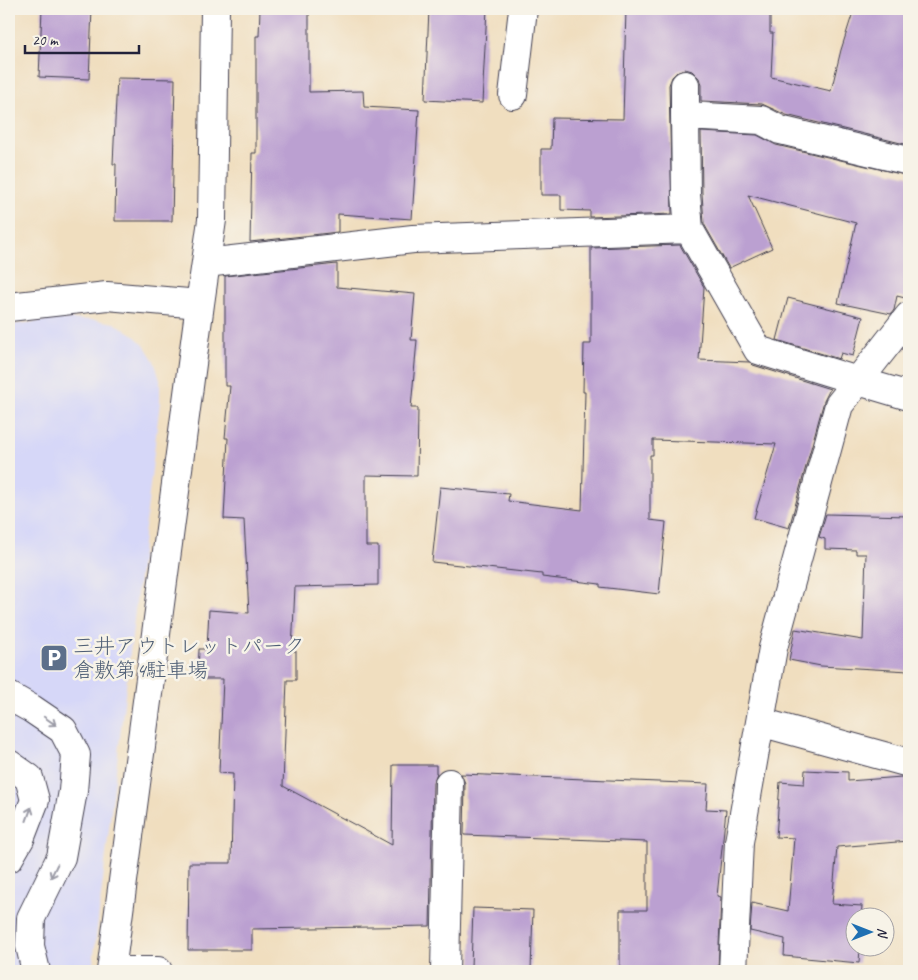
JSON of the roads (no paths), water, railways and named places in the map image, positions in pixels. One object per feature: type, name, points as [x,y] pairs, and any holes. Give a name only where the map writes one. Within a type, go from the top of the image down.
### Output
[{"type":"street","points":[[158,971],[111,971],[212,220],[215,9]]},
{"type":"street","points":[[513,95],[523,9]]},
{"type":"street","points":[[685,86],[686,194],[689,229],[758,350],[909,396]]},
{"type":"street","points":[[685,116],[761,120],[780,130],[909,161]]},
{"type":"street","points":[[206,263],[414,239],[689,229]]},
{"type":"street","points":[[9,307],[107,296],[200,304]]},
{"type":"street","points":[[732,971],[739,842],[773,648],[839,405],[909,316]]},
{"type":"street","points":[[9,696],[63,730],[76,755],[61,856],[31,918],[30,946],[36,971]]},
{"type":"street","points":[[760,722],[909,763]]},
{"type":"street","points":[[9,764],[29,778],[35,800],[20,839],[9,858]]},
{"type":"street","points":[[445,971],[449,783]]},
{"type":"place","name":"三井アウトレットパーク 倉敷第4駐車場","points":[[54,658]]}]
